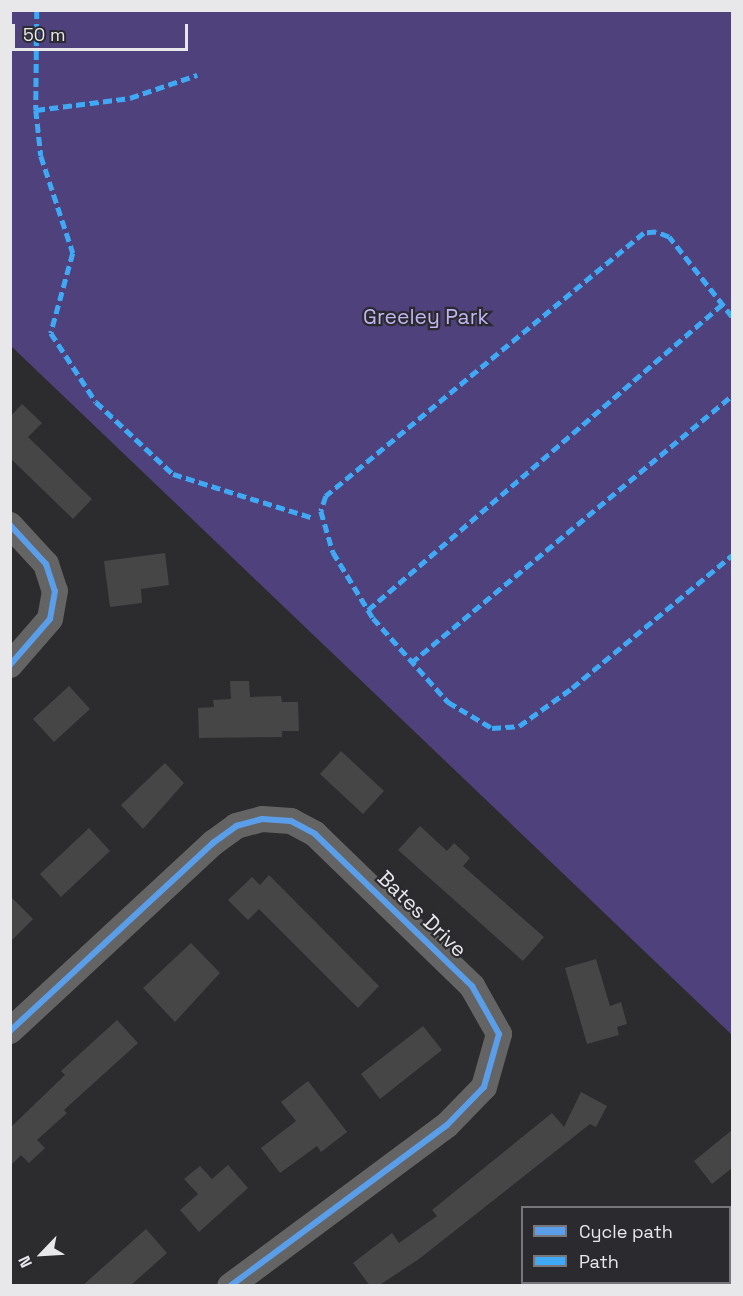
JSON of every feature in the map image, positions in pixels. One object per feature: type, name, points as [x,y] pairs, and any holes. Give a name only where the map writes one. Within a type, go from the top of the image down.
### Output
[{"type":"street","points":[[10,525],[46,564],[55,591],[50,619],[10,665]]},
{"type":"street","name":"Bates Drive","points":[[10,1031],[213,843],[236,826],[262,819],[291,821],[315,834],[472,986],[499,1035],[484,1087],[447,1125],[230,1286]]},
{"type":"green space","name":"Greeley Park","points":[[10,11],[732,11],[732,1035],[11,346]]},
{"type":"building","points":[[22,404],[42,423],[28,437],[92,499],[73,519],[10,458],[10,417]]},
{"type":"building","points":[[165,553],[169,585],[141,589],[142,603],[110,607],[104,561]]},
{"type":"building","points":[[230,681],[249,681],[250,697],[281,696],[282,702],[298,702],[299,731],[282,731],[282,737],[199,738],[198,708],[214,707],[213,700],[231,699]]},
{"type":"building","points":[[69,686],[90,709],[54,742],[33,719]]},
{"type":"building","points":[[341,751],[384,791],[363,814],[320,774]]},
{"type":"building","points":[[165,763],[184,783],[143,829],[121,805]]},
{"type":"building","points":[[420,826],[447,851],[454,843],[470,858],[463,866],[544,937],[523,961],[398,850]]},
{"type":"building","points":[[89,828],[110,851],[61,897],[40,874]]},
{"type":"building","points":[[269,875],[379,986],[358,1008],[259,909],[248,920],[228,900],[252,877],[260,885]]},
{"type":"building","points":[[10,896],[33,919],[10,942]]},
{"type":"building","points":[[191,943],[220,973],[175,1022],[143,988]]},
{"type":"building","points":[[596,959],[610,1006],[621,1002],[627,1024],[617,1027],[619,1035],[587,1044],[565,968]]},
{"type":"building","points":[[117,1020],[138,1043],[64,1110],[67,1113],[37,1140],[45,1148],[29,1163],[21,1155],[10,1166],[10,1128],[65,1075],[61,1071]]},
{"type":"building","points":[[423,1026],[442,1050],[380,1099],[361,1074]]},
{"type":"building","points":[[308,1081],[347,1132],[321,1152],[317,1146],[280,1173],[261,1148],[296,1121],[281,1102]]},
{"type":"building","points":[[581,1092],[607,1106],[596,1127],[590,1124],[419,1259],[378,1286],[370,1286],[353,1263],[392,1233],[399,1243],[437,1216],[432,1210],[552,1113],[564,1127]]},
{"type":"building","points":[[732,1130],[732,1168],[712,1184],[694,1161]]},
{"type":"building","points":[[228,1165],[248,1188],[199,1232],[180,1210],[198,1194],[184,1179],[200,1166],[212,1179]]},
{"type":"building","points":[[146,1229],[167,1253],[130,1286],[82,1286]]},
{"type":"marked path","points":[[37,10],[36,110],[41,156],[73,253],[51,333],[96,402],[173,474],[313,518]]},
{"type":"marked path","points":[[36,110],[130,98],[197,75]]},
{"type":"marked path","points":[[732,317],[669,237],[656,232],[644,233],[326,496],[321,511],[333,552],[373,618],[448,702],[492,728],[519,726],[572,688],[732,555]]},
{"type":"marked path","points":[[368,610],[722,304]]},
{"type":"marked path","points":[[411,663],[732,396]]},
{"type":"cycle path","points":[[10,525],[46,564],[55,591],[50,619],[10,665]]},
{"type":"cycle path","points":[[10,1031],[213,843],[236,826],[262,819],[291,821],[315,834],[472,986],[499,1034],[484,1087],[447,1125],[230,1286]]}]
